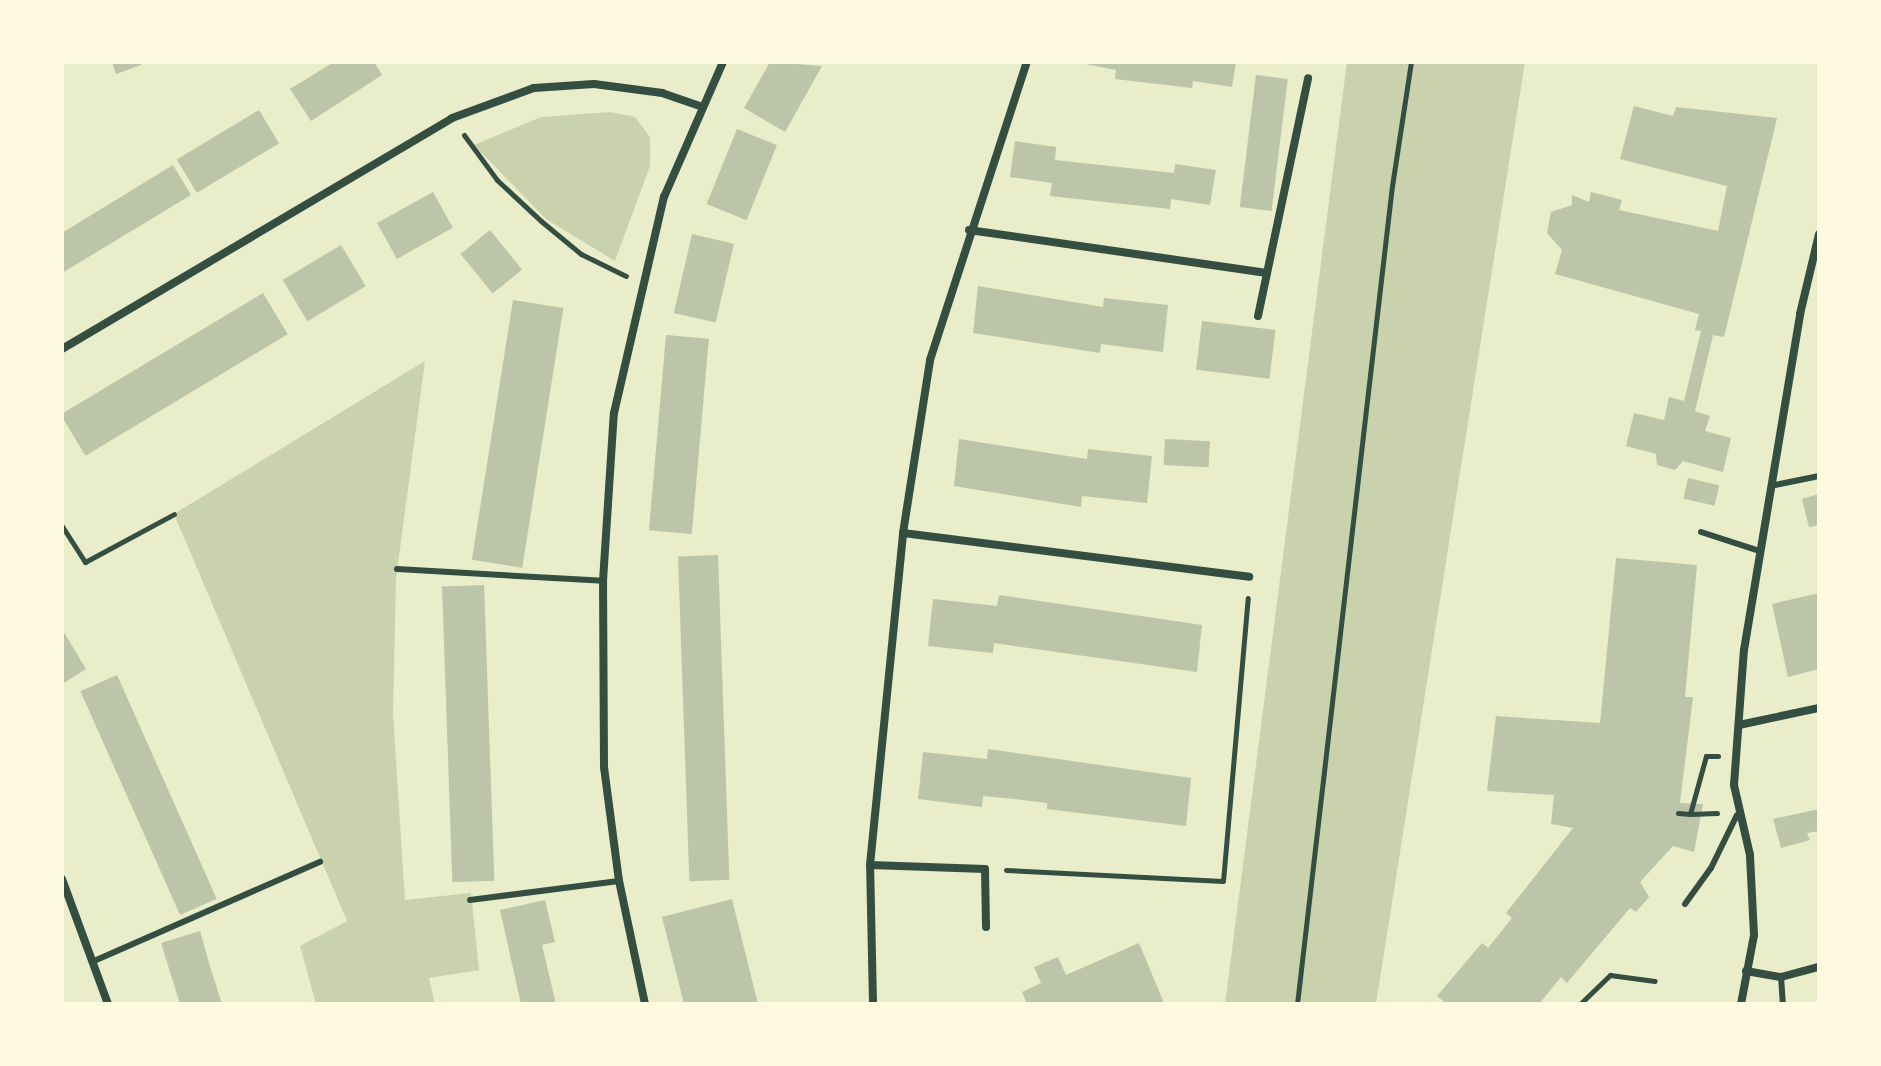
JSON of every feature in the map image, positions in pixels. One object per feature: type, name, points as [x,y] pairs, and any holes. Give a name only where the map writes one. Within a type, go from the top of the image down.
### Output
[{"type":"street","points":[[645,1004],[619,881],[604,767],[603,581],[614,413],[664,197],[700,106],[723,62]]},
{"type":"street","points":[[873,1004],[870,865],[903,533],[930,360],[969,230],[1027,62]]},
{"type":"street","points":[[1258,316],[1308,78]]},
{"type":"street","points":[[62,349],[452,118],[534,88],[594,84],[662,93],[700,106]]},
{"type":"street","points":[[969,230],[1267,273]]},
{"type":"street","points":[[1741,1004],[1754,935],[1754,893],[1750,855],[1737,815],[1739,725],[1760,551],[1775,485],[1819,234]]},
{"type":"street","points":[[903,533],[1249,577]]},
{"type":"street","points":[[1739,725],[1819,708]]},
{"type":"street","points":[[870,865],[985,869],[986,927]]},
{"type":"street","points":[[62,879],[108,1004]]},
{"type":"street","points":[[1746,971],[1781,977],[1819,967]]},
{"type":"lane","points":[[1775,485],[1819,476]]},
{"type":"lane","points":[[1701,532],[1760,551]]},
{"type":"lane","points":[[397,569],[603,581]]},
{"type":"lane","points":[[1685,904],[1711,868],[1737,815]]},
{"type":"lane","points":[[94,961],[320,862]]},
{"type":"lane","points":[[470,900],[619,881]]},
{"type":"lane","points":[[1781,977],[1783,1004]]},
{"type":"path","points":[[1297,1004],[1392,186],[1411,62]]},
{"type":"path","points":[[452,118],[497,180],[541,221],[581,254],[643,285]]},
{"type":"path","points":[[62,526],[85,562],[174,514]]},
{"type":"path","points":[[985,869],[1223,881],[1249,577]]},
{"type":"path","points":[[1690,814],[1706,756],[1715,756]]},
{"type":"path","points":[[1678,813],[1710,813]]},
{"type":"path","points":[[1580,1004],[1610,975],[1655,981]]},
{"type":"green space","points":[[1347,62],[1525,62],[1376,1004],[1225,1004]]},
{"type":"green space","points":[[611,112],[635,117],[650,137],[650,166],[615,261],[546,219],[474,145],[541,117]]},
{"type":"green space","points":[[425,361],[396,579],[393,714],[405,900],[471,893],[479,970],[429,978],[435,1004],[316,1004],[300,946],[347,921],[174,514]]},
{"type":"building","points":[[112,62],[140,62],[141,65],[116,74]]},
{"type":"building","points":[[334,62],[374,62],[382,75],[311,121],[290,89]]},
{"type":"building","points":[[770,62],[822,66],[785,132],[744,108]]},
{"type":"building","points":[[1075,62],[1236,62],[1232,87],[1193,81],[1192,88],[1115,79],[1116,70]]},
{"type":"building","points":[[1256,75],[1288,79],[1272,211],[1240,207]]},
{"type":"building","points":[[1634,106],[1673,116],[1676,107],[1777,118],[1724,337],[1713,335],[1695,411],[1710,416],[1705,431],[1731,438],[1723,472],[1683,461],[1675,470],[1657,465],[1656,454],[1626,446],[1634,413],[1664,420],[1669,397],[1684,401],[1701,331],[1695,330],[1699,314],[1555,274],[1562,250],[1547,233],[1551,212],[1572,205],[1572,195],[1589,202],[1591,192],[1622,200],[1619,210],[1718,231],[1727,186],[1620,159]]},
{"type":"building","points":[[259,110],[279,143],[197,193],[177,159]]},
{"type":"building","points":[[737,129],[777,145],[747,220],[707,204]]},
{"type":"building","points":[[1015,141],[1056,147],[1055,160],[1174,173],[1175,164],[1216,170],[1210,205],[1171,199],[1170,209],[1050,196],[1052,183],[1010,177]]},
{"type":"building","points":[[173,165],[191,195],[62,273],[62,233]]},
{"type":"building","points":[[433,192],[453,228],[397,259],[377,223]]},
{"type":"building","points":[[490,230],[522,270],[493,294],[460,254]]},
{"type":"building","points":[[692,234],[734,244],[716,323],[674,313]]},
{"type":"building","points":[[341,245],[366,286],[307,321],[283,280]]},
{"type":"building","points":[[978,286],[1103,307],[1104,298],[1168,305],[1163,352],[1101,344],[1100,353],[973,333]]},
{"type":"building","points":[[263,293],[288,334],[85,456],[62,414]]},
{"type":"building","points":[[513,300],[563,308],[522,568],[472,560]]},
{"type":"building","points":[[1202,321],[1275,330],[1269,379],[1196,370]]},
{"type":"building","points":[[666,335],[709,339],[692,534],[649,530]]},
{"type":"building","points":[[959,439],[1087,459],[1088,449],[1152,456],[1147,503],[1082,496],[1081,507],[954,486]]},
{"type":"building","points":[[1165,439],[1210,441],[1209,467],[1164,465]]},
{"type":"building","points":[[1688,478],[1719,485],[1714,506],[1683,498]]},
{"type":"building","points":[[1819,494],[1819,525],[1809,527],[1802,499]]},
{"type":"building","points":[[718,555],[729,880],[689,881],[678,556]]},
{"type":"building","points":[[1616,558],[1697,565],[1685,697],[1693,697],[1680,803],[1703,804],[1694,852],[1673,846],[1640,882],[1649,897],[1636,912],[1630,908],[1567,983],[1561,977],[1539,1004],[1447,1004],[1437,996],[1482,943],[1488,948],[1512,918],[1506,913],[1573,828],[1551,824],[1554,795],[1487,791],[1496,716],[1600,723]]},
{"type":"building","points":[[484,585],[494,881],[452,882],[442,586]]},
{"type":"building","points":[[1819,593],[1819,669],[1788,677],[1772,604]]},
{"type":"building","points":[[999,595],[1202,625],[1197,672],[994,643],[993,653],[928,646],[933,599],[997,606]]},
{"type":"building","points":[[62,629],[86,669],[62,684]]},
{"type":"building","points":[[117,675],[217,899],[180,915],[80,691]]},
{"type":"building","points":[[988,749],[1191,778],[1186,826],[1047,809],[1047,803],[1015,799],[983,796],[982,807],[918,799],[923,752],[987,759]]},
{"type":"building","points":[[1819,809],[1819,831],[1807,833],[1810,840],[1781,848],[1773,819]]},
{"type":"building","points":[[732,899],[758,1004],[684,1004],[662,917]]},
{"type":"building","points":[[545,900],[555,942],[542,945],[556,1004],[521,1004],[500,910]]},
{"type":"building","points":[[200,931],[222,1004],[180,1004],[161,943]]},
{"type":"building","points":[[1139,943],[1164,1003],[1027,1004],[1022,992],[1041,983],[1034,967],[1058,957],[1066,975]]}]
